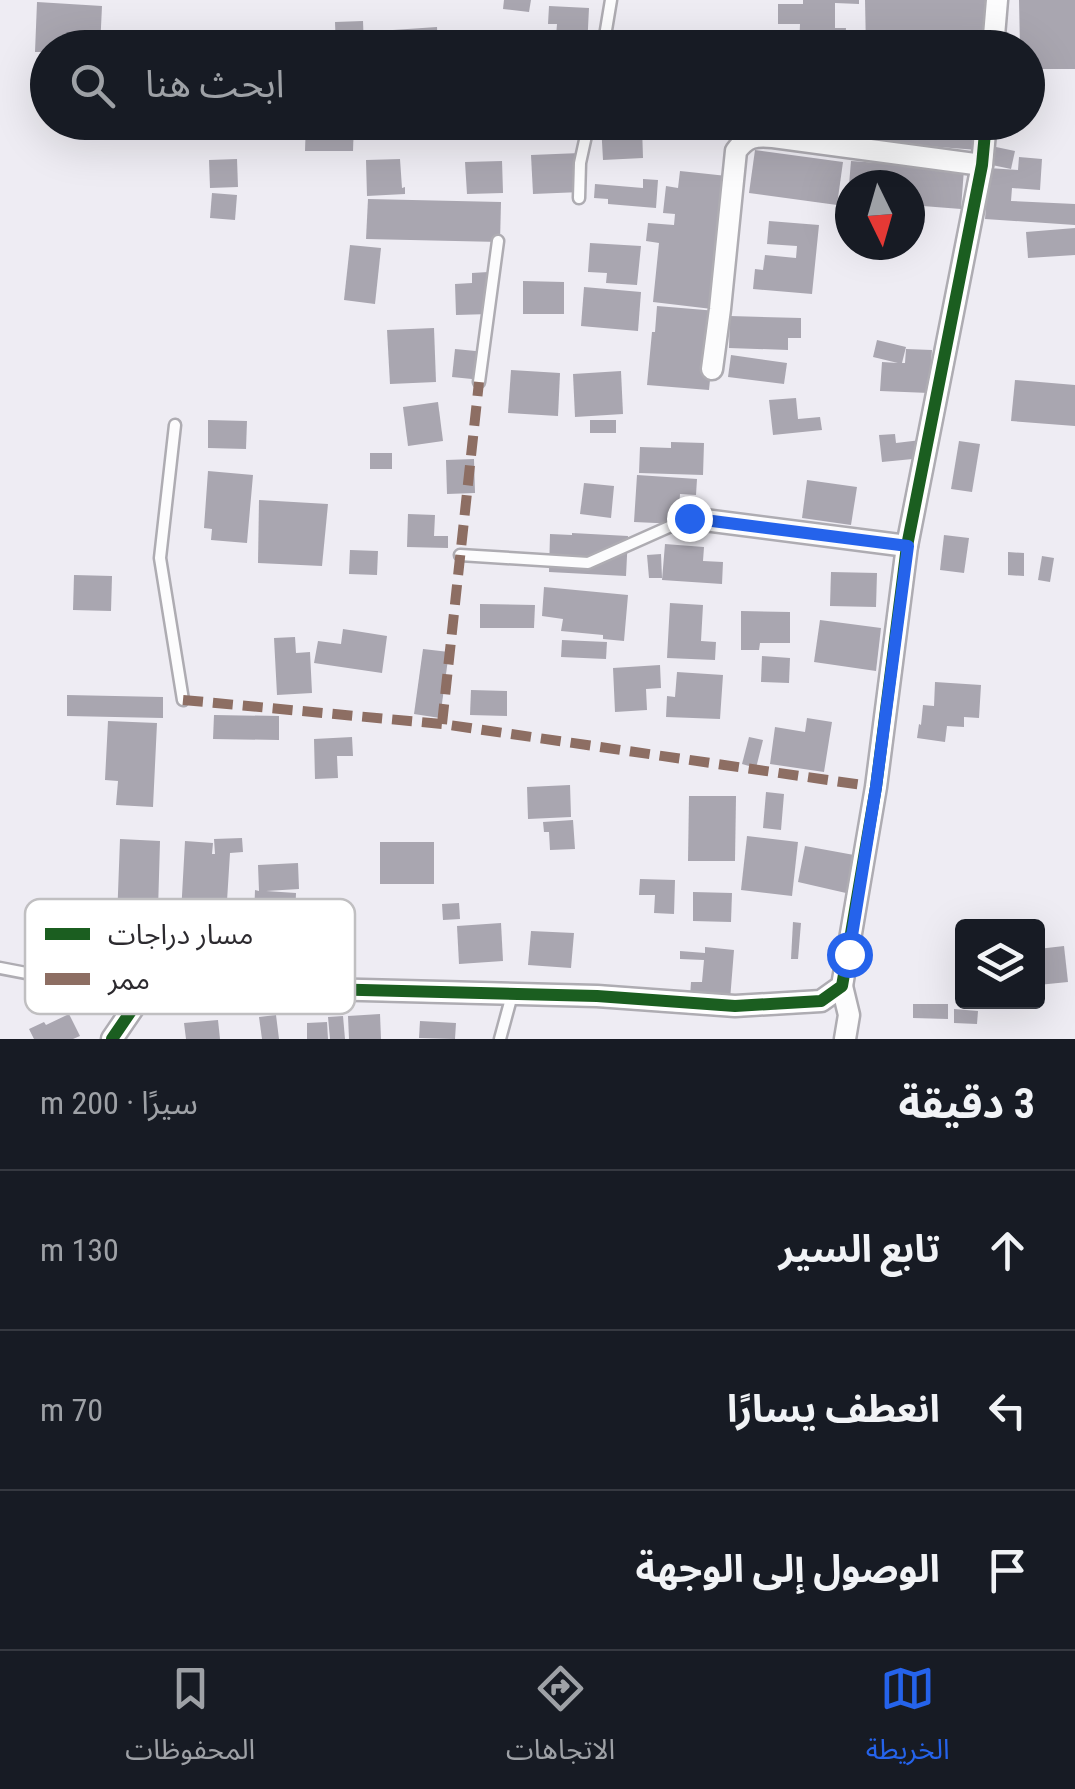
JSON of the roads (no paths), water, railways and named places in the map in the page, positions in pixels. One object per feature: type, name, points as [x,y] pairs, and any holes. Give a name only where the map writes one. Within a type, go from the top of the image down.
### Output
[{"type":"street","points":[[994,30],[997,0]]},
{"type":"street","points":[[712,369],[736,151],[745,140]]},
{"type":"street","points":[[794,140],[982,166]]},
{"type":"street","points":[[846,1039],[848,1015],[842,986],[876,787],[908,546],[984,140]]},
{"type":"street","points":[[689,518],[908,546]]},
{"type":"street","points":[[355,990],[597,996],[735,1006],[822,1001],[842,986]]},
{"type":"street","points":[[112,1039],[129,1014]]},
{"type":"lane","points":[[606,30],[611,0]]},
{"type":"lane","points":[[579,198],[585,140]]},
{"type":"lane","points":[[480,382],[498,241]]},
{"type":"lane","points":[[175,424],[160,558],[184,700]]},
{"type":"lane","points":[[460,555],[588,563],[689,518]]},
{"type":"lane","points":[[0,968],[25,973]]},
{"type":"lane","points":[[500,1039],[512,994]]}]
